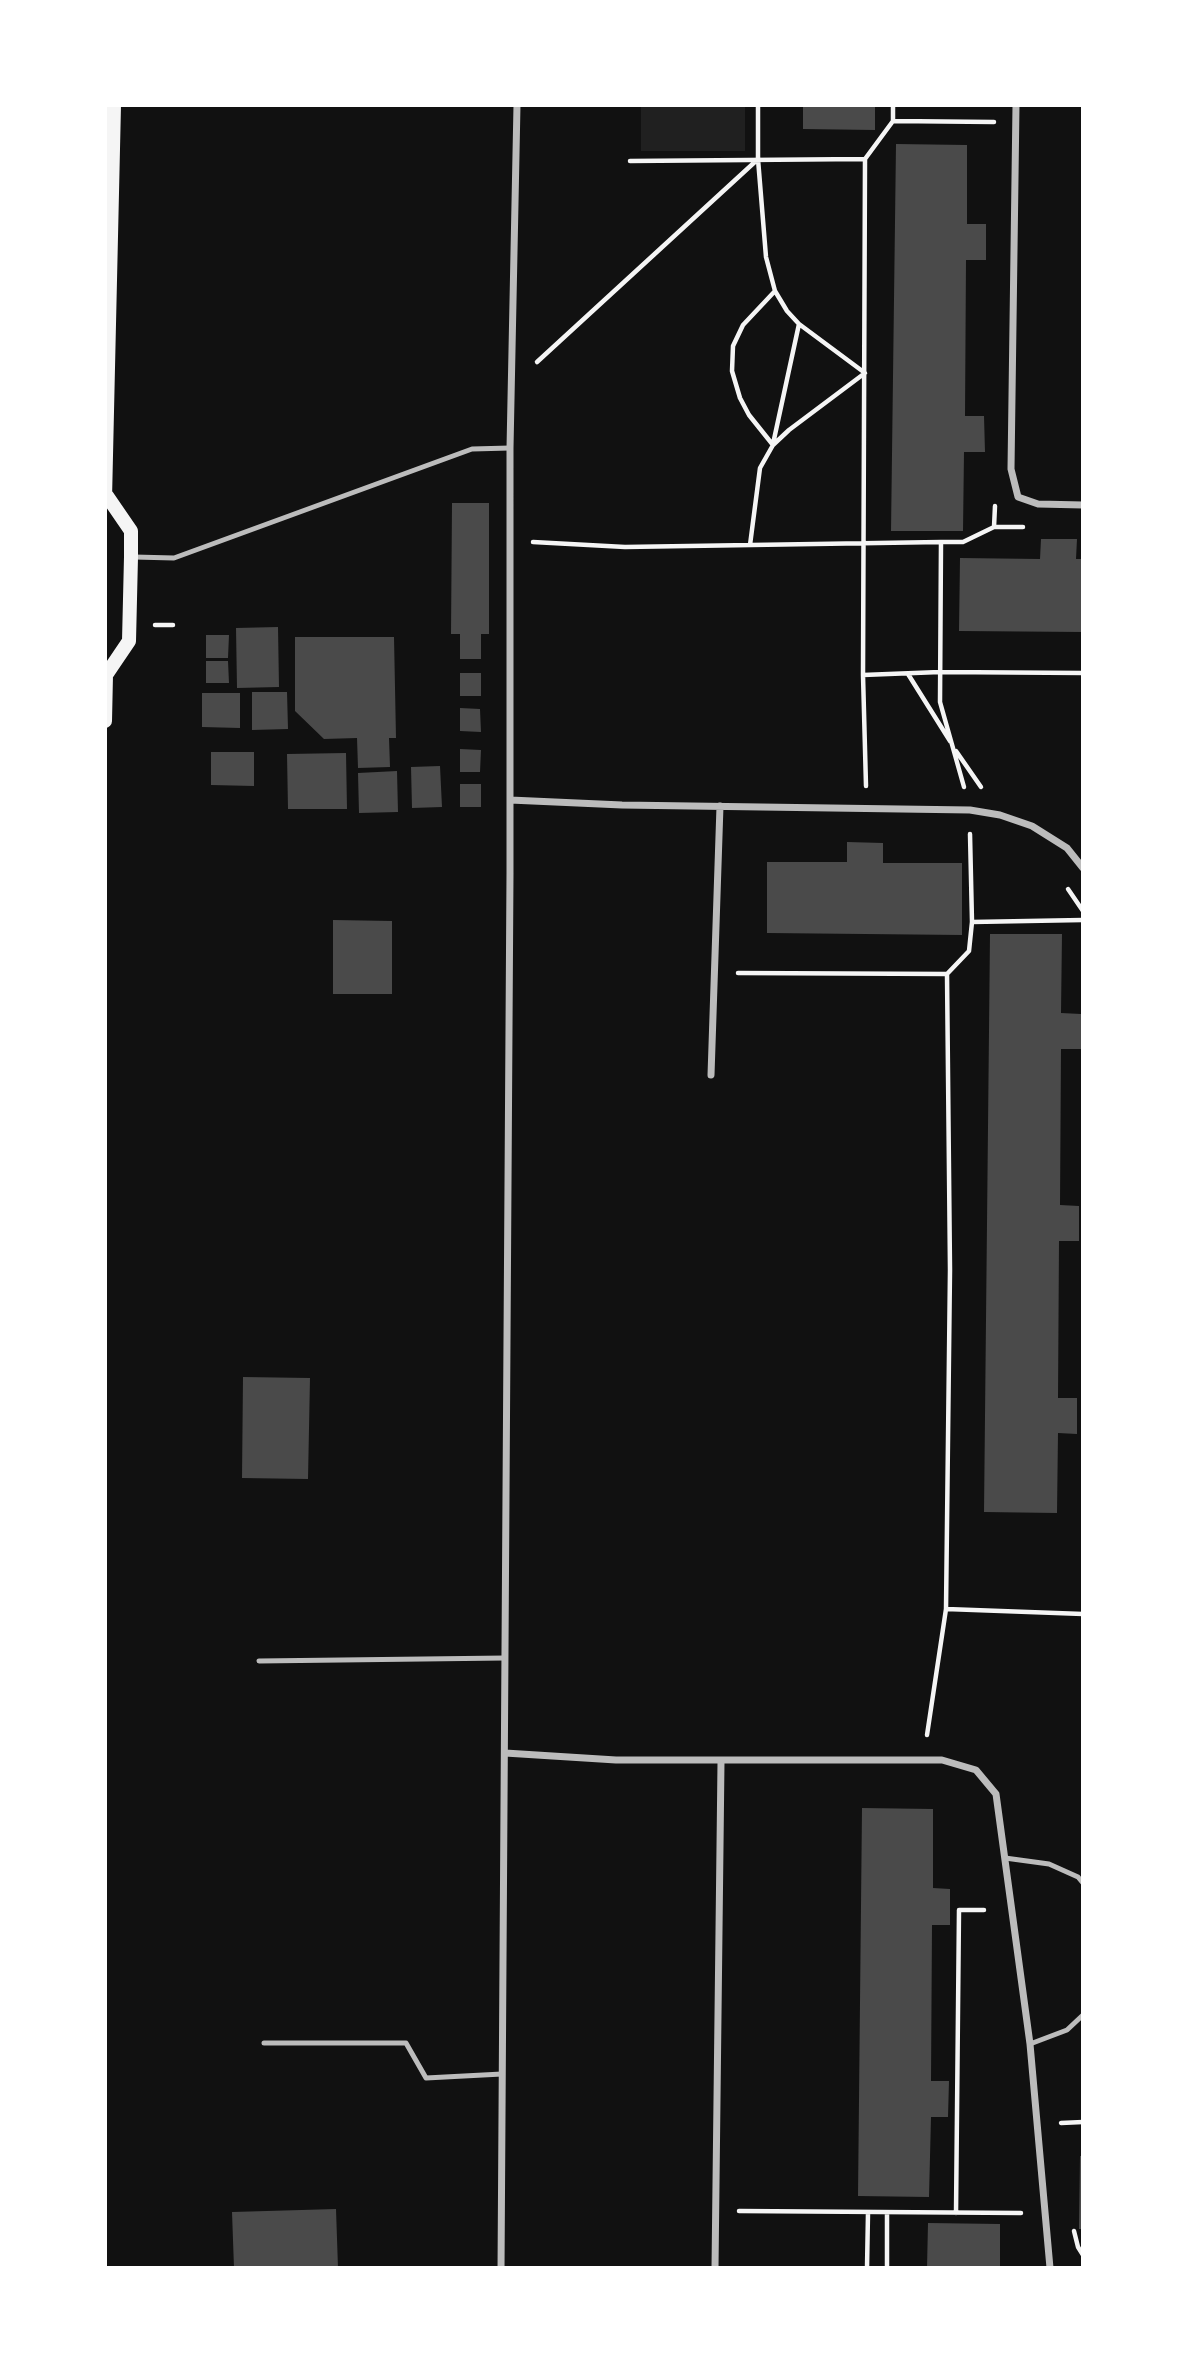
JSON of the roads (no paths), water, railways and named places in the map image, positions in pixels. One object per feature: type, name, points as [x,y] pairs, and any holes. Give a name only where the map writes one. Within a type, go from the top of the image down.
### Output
[{"type":"main road","points":[[105,722],[105,674],[129,641],[131,557],[131,531],[106,498],[109,199],[114,105]]},
{"type":"street","points":[[501,2268],[510,448],[517,105]]},
{"type":"street","points":[[1016,105],[1011,469],[1018,497],[1038,505],[1083,505]]},
{"type":"street","points":[[510,800],[970,810],[1000,815],[1032,826],[1067,848],[1083,868]]},
{"type":"street","points":[[711,1075],[720,806]]},
{"type":"street","points":[[505,1753],[616,1760],[721,1762],[942,1760],[976,1770],[996,1794],[1031,2044],[1050,2268]]},
{"type":"street","points":[[715,2268],[721,1762]]},
{"type":"lane","points":[[131,557],[174,558],[472,449],[510,448]]},
{"type":"lane","points":[[259,1661],[505,1658]]},
{"type":"lane","points":[[1005,1858],[1049,1864],[1078,1877],[1083,1883]]},
{"type":"lane","points":[[1031,2044],[1068,2030],[1083,2015]]},
{"type":"lane","points":[[264,2043],[406,2043],[426,2078],[502,2074]]}]
